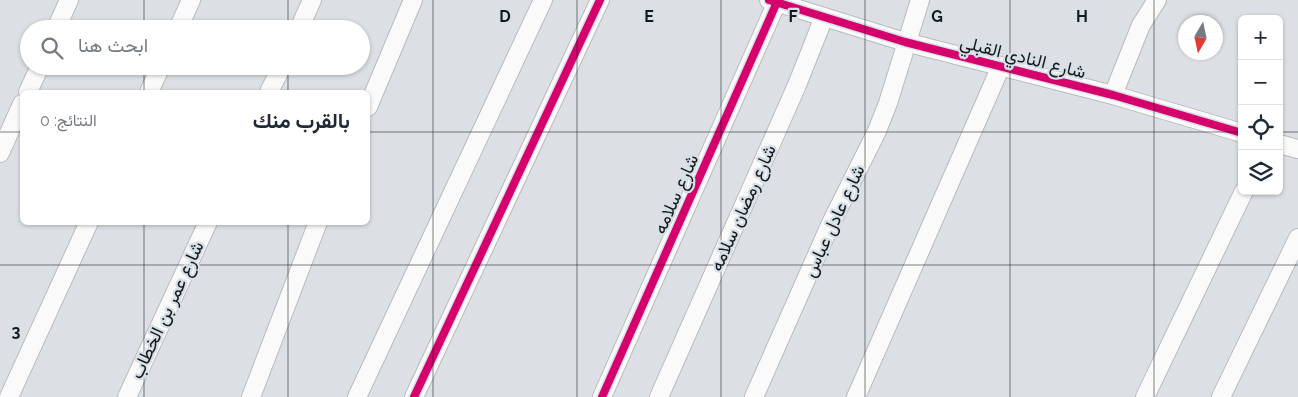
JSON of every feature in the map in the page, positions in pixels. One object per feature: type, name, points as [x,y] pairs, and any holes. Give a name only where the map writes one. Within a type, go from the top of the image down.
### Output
[{"type":"street","points":[[60,20],[69,0]]},
{"type":"street","points":[[182,20],[191,0]]},
{"type":"street","points":[[303,20],[312,0]]},
{"type":"street","points":[[370,102],[413,0]]},
{"type":"street","points":[[357,397],[543,0]]},
{"type":"street","points":[[414,397],[600,0]]},
{"type":"street","name":"شارع عادل عباس","points":[[754,397],[831,223],[877,131],[893,88],[905,42],[920,0]]},
{"type":"street","points":[[1113,95],[1141,25],[1156,0]]},
{"type":"street","name":"شارع النادي القبلي","points":[[773,1],[905,42],[1113,95],[1238,132]]},
{"type":"street","name":"شارع سلامه","points":[[602,397],[773,1]]},
{"type":"street","name":"شارع رمضان سلامه","points":[[659,397],[797,85],[824,17]]},
{"type":"street","points":[[856,397],[1001,66]]},
{"type":"street","points":[[29,90],[36,75]]},
{"type":"street","points":[[150,90],[157,75]]},
{"type":"street","points":[[271,90],[278,75]]},
{"type":"street","points":[[0,153],[20,108]]},
{"type":"street","points":[[1283,145],[1298,149]]},
{"type":"street","points":[[1145,397],[1242,195]]},
{"type":"street","points":[[9,397],[88,225]]},
{"type":"street","name":"شارع عمر بن الخطاب","points":[[127,397],[207,225]]},
{"type":"street","points":[[251,397],[317,225]]},
{"type":"street","points":[[1221,397],[1298,238]]},
{"type":"cycle path","points":[[414,397],[600,0]]},
{"type":"cycle path","points":[[769,0],[905,42],[1113,95],[1238,132]]},
{"type":"cycle path","points":[[602,397],[777,2]]}]
